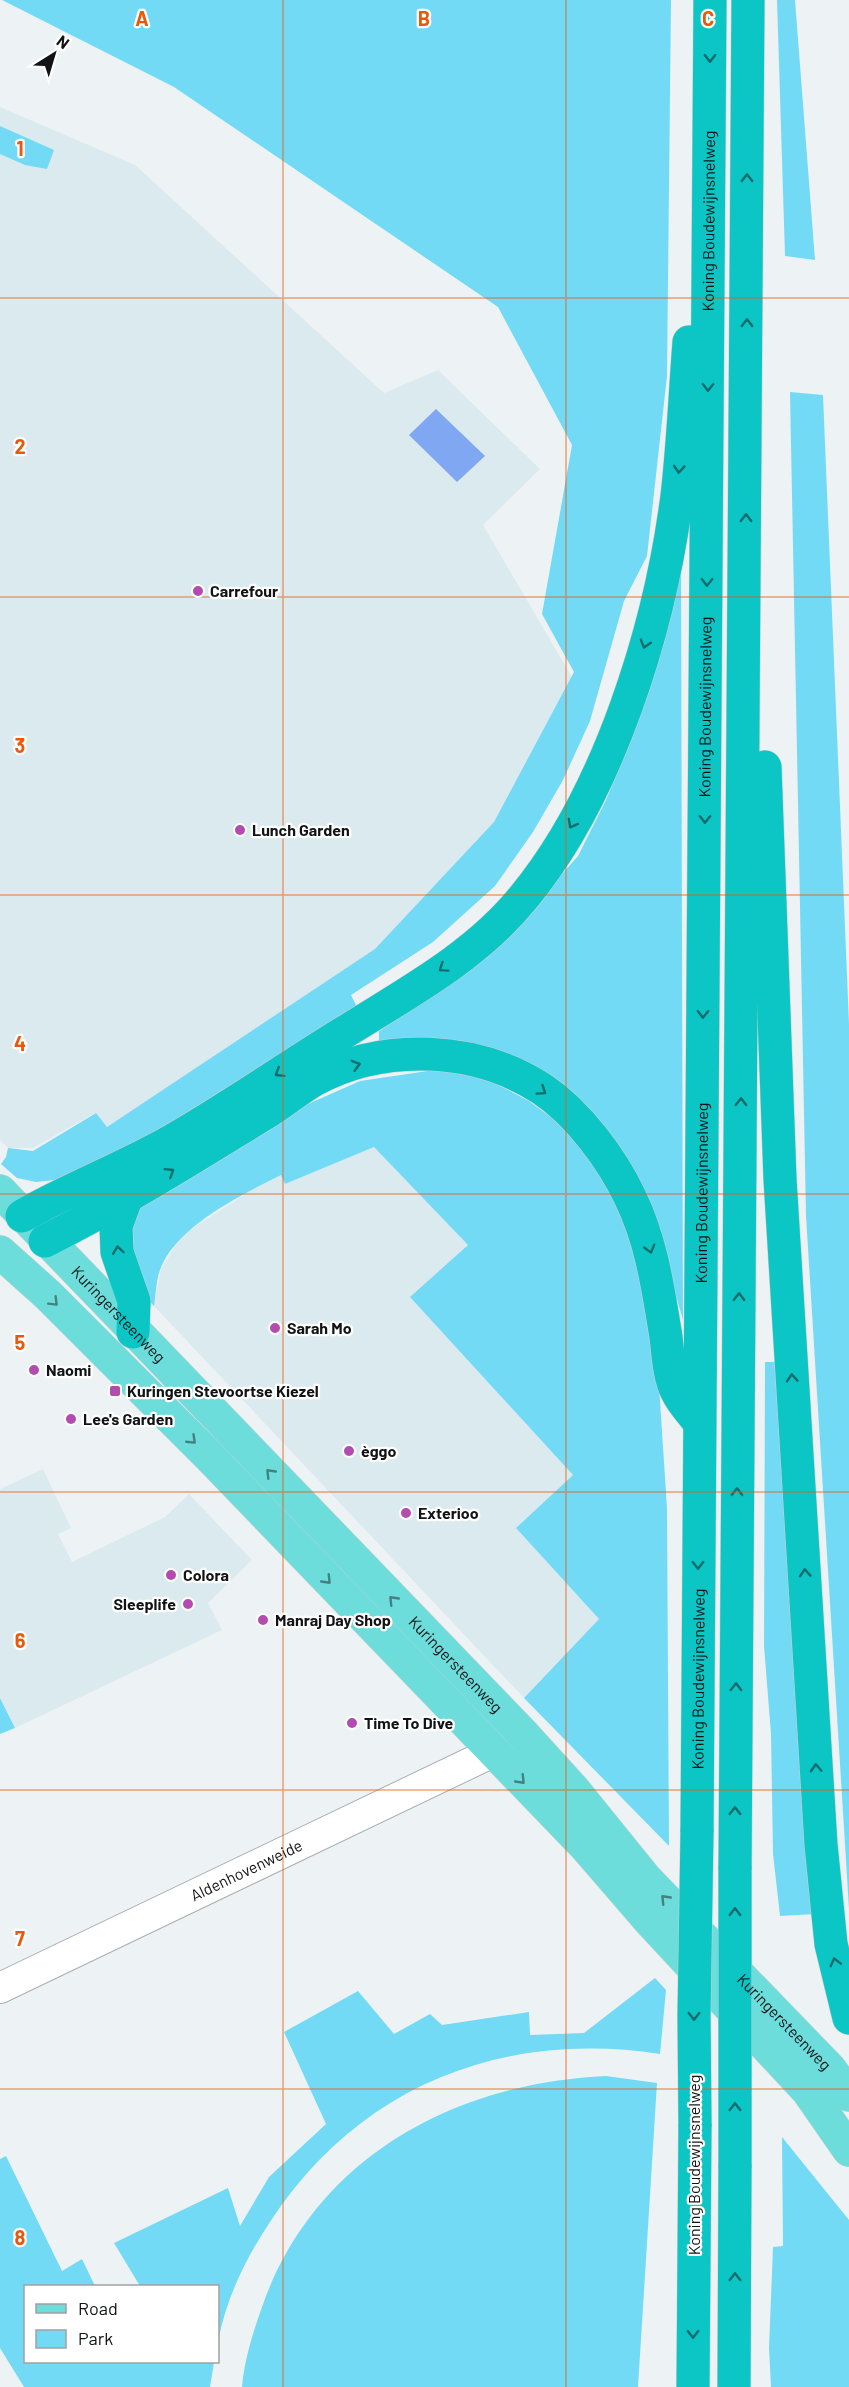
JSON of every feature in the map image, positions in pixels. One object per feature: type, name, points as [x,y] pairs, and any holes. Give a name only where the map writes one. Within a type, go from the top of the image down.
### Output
[{"type":"highway","name":"Koning Boudewijnsnelweg","points":[[693,2387],[694,2016],[710,265],[710,0]]},
{"type":"highway","points":[[734,2387],[735,1869],[748,0]]},
{"type":"highway","points":[[11,1222],[165,1144],[410,992],[477,944],[523,898],[564,839],[596,780],[620,723],[647,635],[660,588],[677,496],[690,327],[710,265]]},
{"type":"highway","points":[[745,679],[763,713],[780,1179],[821,1845],[831,1944],[849,2018]]},
{"type":"highway","points":[[45,1241],[126,1199],[315,1080],[356,1064],[401,1054],[445,1054],[489,1064],[543,1090],[578,1121],[616,1167],[637,1211],[651,1252],[676,1392],[699,1422]]},
{"type":"highway","points":[[126,1199],[116,1226],[117,1252],[134,1301],[133,1332]]},
{"type":"highway","points":[[734,2336],[754,2374],[755,2387]]},
{"type":"main road","name":"Kuringersteenweg","points":[[0,1191],[11,1222],[45,1241],[523,1734],[573,1789],[645,1878],[830,2069],[849,2094]]},
{"type":"main road","points":[[4,1260],[45,1241]]},
{"type":"main road","name":"Kuringersteenweg","points":[[4,1260],[210,1457],[586,1846],[649,1920],[808,2091],[849,2150]]},
{"type":"street","name":"Aldenhovenweide","points":[[0,1988],[493,1752]]},
{"type":"shaded area","points":[[0,107],[135,165],[384,393],[438,370],[540,469],[483,525],[580,691],[503,828],[383,957],[107,1127],[95,1113],[33,1148],[8,1148],[0,1140]]},
{"type":"shaded area","points":[[436,409],[485,456],[457,482],[409,435]]},
{"type":"shaded area","points":[[374,1147],[468,1245],[411,1297],[573,1475],[516,1528],[599,1619],[524,1698],[154,1306],[161,1269],[182,1235],[250,1191],[282,1175],[285,1184]]},
{"type":"shaded area","points":[[43,1469],[71,1528],[58,1534],[72,1562],[165,1517],[189,1494],[252,1560],[208,1603],[222,1630],[15,1728],[0,1698],[0,1489]]},
{"type":"green space","points":[[2,0],[671,0],[667,376],[647,556],[624,601],[590,721],[563,780],[533,832],[495,886],[433,942],[351,995],[357,1007],[148,1137],[55,1180],[36,1182],[17,1178],[1,1164],[8,1148],[33,1151],[96,1113],[107,1127],[375,949],[494,822],[574,672],[542,614],[572,445],[498,307],[174,87]]},
{"type":"green space","points":[[777,0],[795,0],[815,260],[785,256]]},
{"type":"green space","points":[[0,126],[54,150],[47,169],[25,165],[0,154]]},
{"type":"green space","points":[[790,392],[823,395],[849,1024],[849,1909],[806,1216]]},
{"type":"green space","points":[[681,555],[683,1320],[654,1221],[565,1097],[379,1049],[379,1031],[488,957],[578,856],[606,800],[633,735],[664,643],[673,563]]},
{"type":"green space","points":[[441,1069],[485,1078],[529,1101],[567,1129],[601,1169],[640,1257],[658,1370],[667,1508],[669,1846],[524,1698],[599,1619],[516,1528],[573,1475],[410,1297],[468,1245],[374,1147],[285,1184],[281,1175],[230,1202],[195,1226],[168,1254],[160,1270],[154,1306],[145,1296],[132,1271],[128,1242],[129,1228],[139,1203],[256,1127],[360,1081]]},
{"type":"green space","points":[[765,1362],[782,1362],[815,1914],[780,1916],[773,1854],[771,1734],[764,1646]]},
{"type":"green space","points":[[0,1698],[15,1728],[0,1734]]},
{"type":"green space","points":[[655,1978],[666,1990],[660,2054],[602,2049],[545,2051],[491,2061],[439,2078],[391,2103],[346,2135],[306,2175],[261,2236],[232,2294],[219,2338],[219,2285],[139,2285],[114,2243],[228,2188],[240,2226],[269,2177],[326,2124],[284,2032],[358,1991],[394,2034],[430,2014],[442,2025],[529,2012],[530,2035],[584,2033]]},
{"type":"green space","points":[[606,2076],[657,2083],[638,2387],[242,2387],[255,2326],[285,2255],[316,2209],[354,2170],[396,2138],[444,2113],[495,2094],[550,2082]]},
{"type":"green space","points":[[782,2137],[849,2220],[849,2387],[771,2387],[769,2348],[773,2247],[783,2246]]},
{"type":"green space","points":[[6,2156],[62,2271],[82,2259],[95,2285],[24,2285],[24,2363],[214,2363],[210,2387],[24,2387],[0,2348],[0,2159]]},
{"type":"place","name":"Carrefour","points":[[198,591]]},
{"type":"place","name":"Lunch Garden","points":[[240,830]]},
{"type":"place","name":"Sarah Mo","points":[[275,1328]]},
{"type":"place","name":"Naomi","points":[[34,1370]]},
{"type":"place","name":"Kuringen Stevoortse Kiezel","points":[[115,1391]]},
{"type":"place","name":"Lee's Garden","points":[[71,1419]]},
{"type":"place","name":"èggo","points":[[349,1451]]},
{"type":"place","name":"Exterioo","points":[[406,1513]]},
{"type":"place","name":"Colora","points":[[171,1575]]},
{"type":"place","name":"Sleeplife","points":[[188,1604]]},
{"type":"place","name":"Manraj Day Shop","points":[[263,1620]]},
{"type":"place","name":"Time To Dive","points":[[352,1723]]}]
